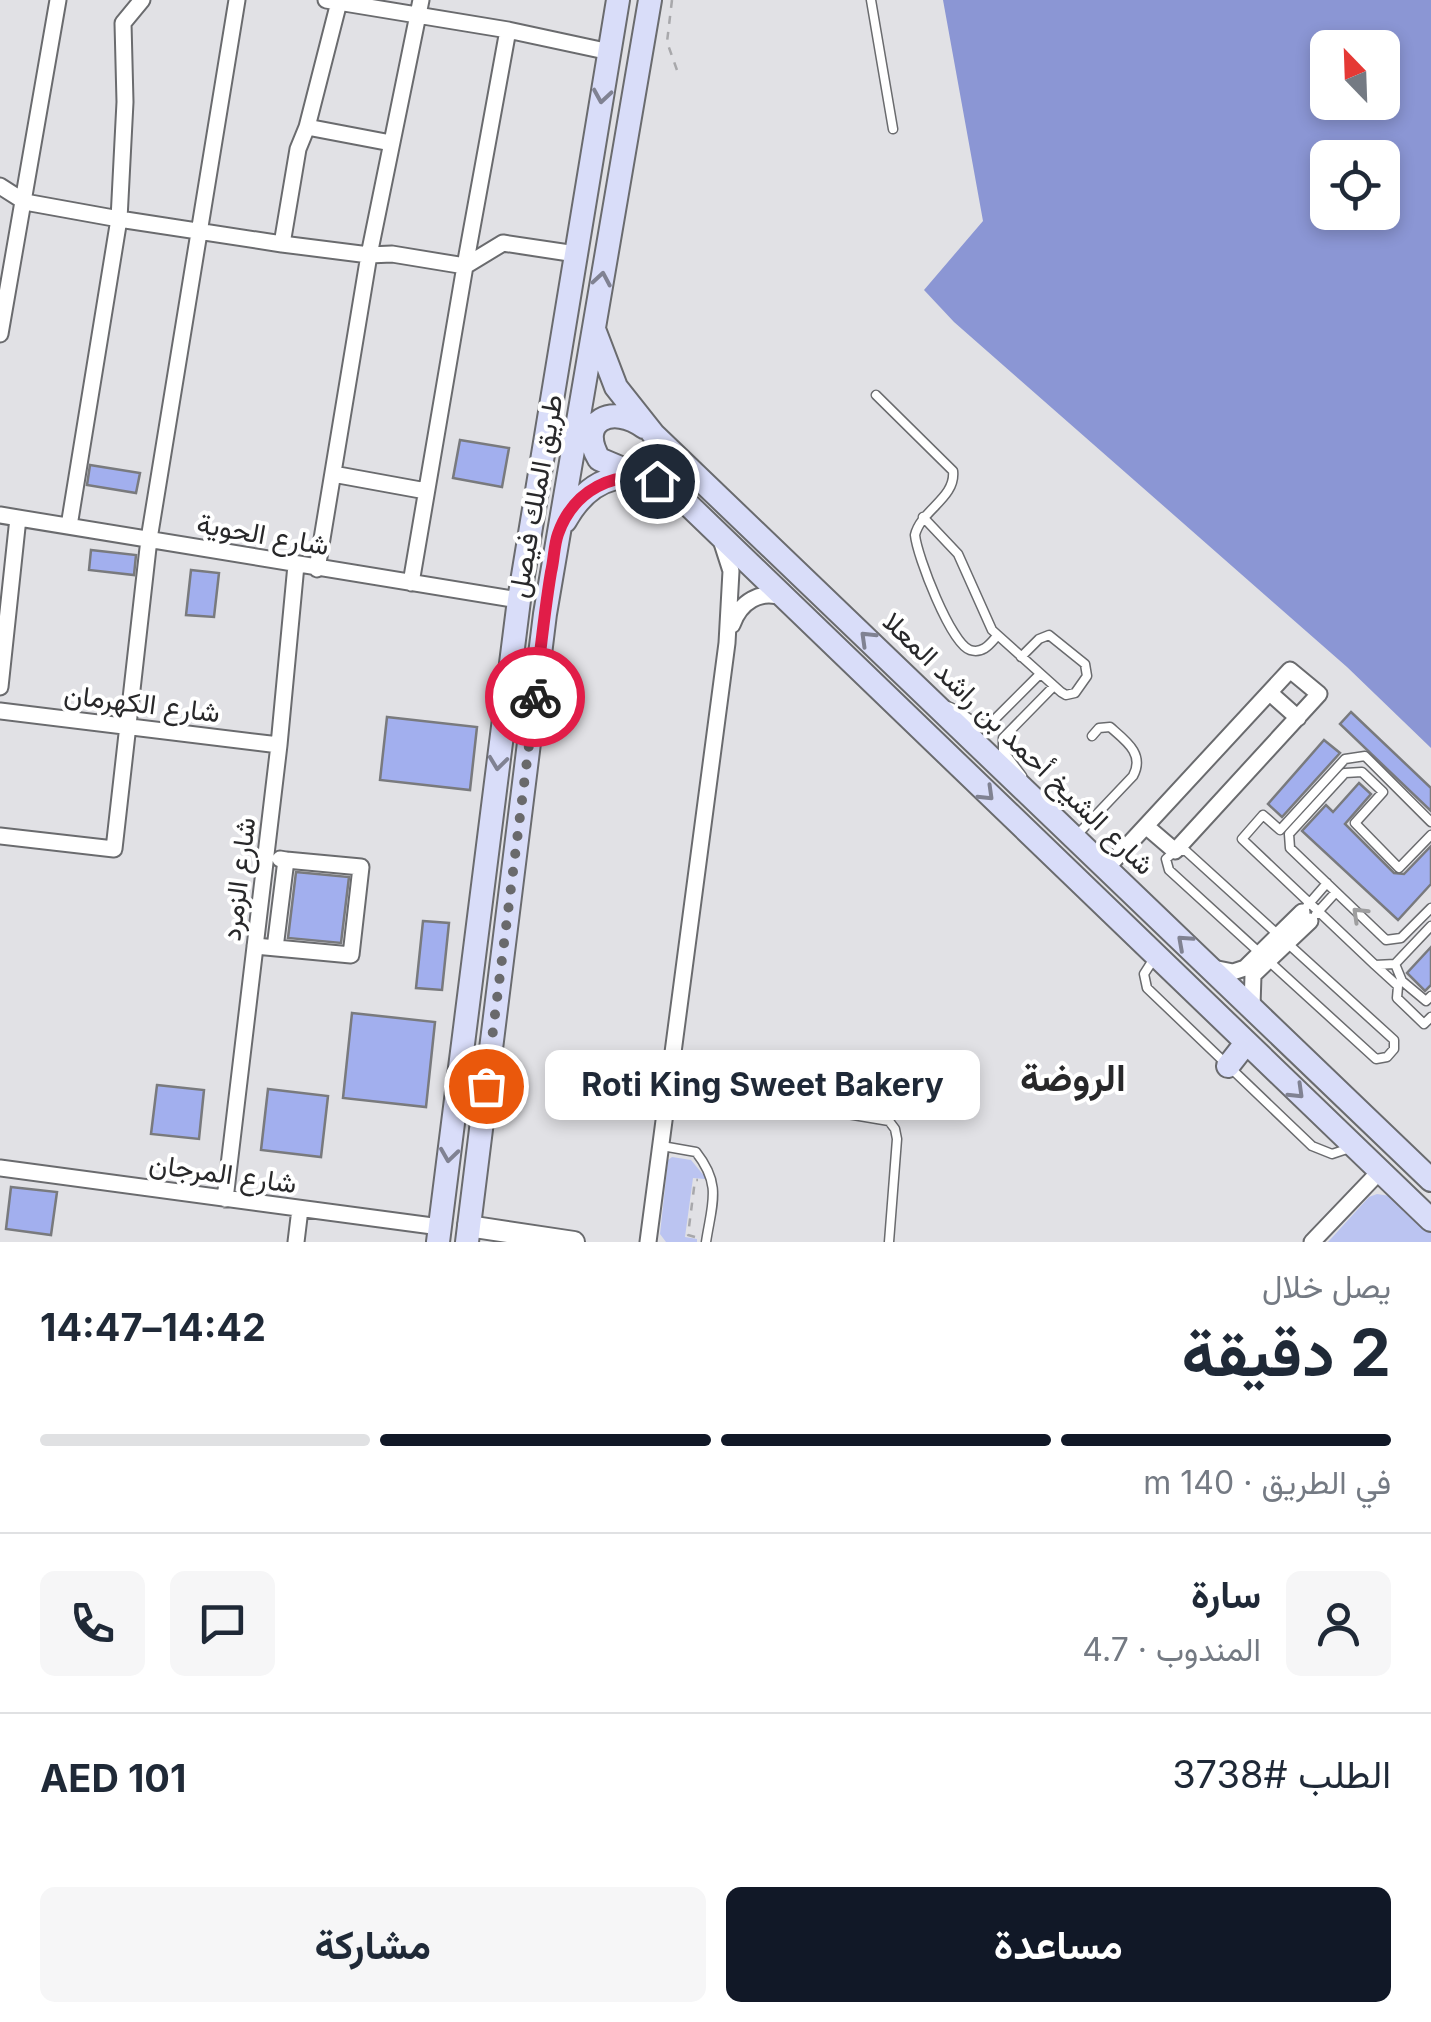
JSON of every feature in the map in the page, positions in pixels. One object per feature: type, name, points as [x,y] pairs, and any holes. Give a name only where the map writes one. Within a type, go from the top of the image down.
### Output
[{"type":"main road","name":"طريق الملك فيصل","points":[[468,1234],[545,614],[650,0]]},
{"type":"main road","name":"طريق الملك فيصل","points":[[439,1235],[519,600],[616,3]]},
{"type":"main road","name":"شارع الشيخ أحمد بن راشد المعلا","points":[[594,328],[616,387],[654,435]]},
{"type":"main road","name":"شارع الشيخ أحمد بن راشد المعلا","points":[[1431,1180],[654,435],[620,414],[601,419],[591,441],[599,458],[675,492],[1431,1220]]},
{"type":"main road","points":[[558,534],[582,496],[619,477],[638,475]]},
{"type":"main road","points":[[1228,1066],[1246,1043]]},
{"type":"street","points":[[0,334],[58,0]]},
{"type":"street","points":[[69,526],[120,218],[125,102],[123,23],[142,0]]},
{"type":"street","points":[[0,836],[114,848],[149,539],[237,0]]},
{"type":"street","points":[[282,244],[298,149],[307,127],[332,1],[419,8],[610,52]]},
{"type":"street","points":[[317,569],[369,255],[419,8]]},
{"type":"street","points":[[411,583],[508,30]]},
{"type":"street","points":[[307,127],[390,143]]},
{"type":"street","points":[[0,186],[25,202],[199,232],[369,255],[392,254],[465,266],[502,243],[576,254]]},
{"type":"street","points":[[332,474],[426,492]]},
{"type":"street","name":"شارع الحوية","points":[[0,514],[519,600]]},
{"type":"street","points":[[0,688],[18,518]]},
{"type":"street","points":[[648,1242],[727,643],[731,571],[718,532]]},
{"type":"street","name":"شارع الزمرد","points":[[224,1199],[279,745],[296,565]]},
{"type":"street","points":[[727,643],[734,617],[750,599],[774,595],[789,600]]},
{"type":"street","points":[[1105,870],[1290,670],[1319,694],[1175,851],[1147,827]]},
{"type":"street","points":[[1270,693],[1298,718]]},
{"type":"street","name":"شارع الكهرمان","points":[[0,712],[279,745]]},
{"type":"street","points":[[255,946],[352,955],[361,868],[266,858]]},
{"type":"street","points":[[275,948],[286,860]]},
{"type":"street","points":[[1213,968],[1233,972],[1263,958],[1310,912]]},
{"type":"street","points":[[1252,1006],[1253,976],[1263,958]]},
{"type":"street","name":"شارع المرجان","points":[[0,1168],[300,1208],[439,1235]]},
{"type":"street","points":[[1312,1242],[1379,1172]]},
{"type":"street","points":[[296,1242],[300,1208]]},
{"type":"street","points":[[468,1234],[574,1242]]},
{"type":"lane","points":[[871,0],[893,129]]},
{"type":"lane","points":[[876,395],[952,470],[952,486],[917,525],[915,540],[955,638],[969,650],[979,651],[997,636]]},
{"type":"lane","points":[[923,517],[958,554],[985,618],[997,636],[1054,686],[1066,695],[1076,693],[1087,676],[1085,664],[1050,635],[1042,636],[1021,657]]},
{"type":"lane","points":[[938,705],[958,709],[978,724],[990,724],[1040,674]]},
{"type":"lane","points":[[1026,794],[1022,775],[1002,742],[1054,686]]},
{"type":"lane","points":[[1073,840],[1138,766],[1134,750],[1110,728],[1099,728],[1092,736]]},
{"type":"lane","points":[[1431,822],[1365,756],[1345,759],[1280,830],[1263,815],[1242,839],[1310,912],[1398,986],[1397,998],[1410,1011],[1424,1024],[1431,1017]]},
{"type":"lane","points":[[1431,834],[1398,868],[1354,823],[1382,792],[1362,772],[1345,773],[1289,834],[1290,848],[1386,940],[1401,938],[1431,908]]},
{"type":"lane","points":[[1175,851],[1186,852],[1282,940],[1394,1040],[1394,1049],[1387,1057],[1376,1059],[1169,870],[1166,860],[1175,851]]},
{"type":"lane","points":[[1310,912],[1326,883]]},
{"type":"lane","points":[[1310,912],[1336,892]]},
{"type":"lane","points":[[1376,965],[1395,964],[1431,926]]},
{"type":"lane","points":[[1156,957],[1144,974],[1147,988],[1228,1066],[1318,1150],[1332,1154],[1354,1147]]},
{"type":"lane","points":[[1395,964],[1402,981],[1426,1001],[1431,996]]},
{"type":"lane","points":[[668,1084],[889,1121],[897,1133],[889,1242]]},
{"type":"lane","points":[[660,1146],[696,1152],[710,1170],[714,1188],[703,1240]]},
{"type":"path","points":[[672,0],[667,42],[678,73]]},
{"type":"path","points":[[703,1240],[688,1236],[695,1180],[707,1182]]},
{"type":"shaded area","points":[[943,0],[1431,0],[1431,748],[1347,667],[954,322],[924,290],[983,221]]},
{"type":"shaded area","points":[[668,1160],[691,1160],[705,1177],[693,1178],[685,1237],[697,1242],[666,1242],[660,1234]]},
{"type":"shaded area","points":[[1390,1196],[1431,1233],[1431,1242],[1328,1242],[1369,1197]]},
{"type":"building","points":[[460,440],[509,448],[502,487],[453,478]]},
{"type":"building","points":[[90,465],[140,473],[136,493],[87,485]]},
{"type":"building","points":[[91,550],[136,555],[134,575],[89,570]]},
{"type":"building","points":[[191,570],[219,573],[214,617],[186,615]]},
{"type":"building","points":[[1351,712],[1431,788],[1431,811],[1340,724]]},
{"type":"building","points":[[387,717],[477,727],[470,790],[380,780]]},
{"type":"building","points":[[1324,740],[1340,753],[1282,817],[1268,804]]},
{"type":"building","points":[[1359,783],[1371,794],[1345,824],[1394,873],[1404,874],[1431,846],[1431,884],[1398,920],[1302,831],[1326,805],[1333,812]]},
{"type":"building","points":[[296,872],[349,877],[341,943],[288,938]]},
{"type":"building","points":[[423,921],[449,923],[442,990],[416,988]]},
{"type":"building","points":[[1431,947],[1431,985],[1425,991],[1407,973]]},
{"type":"building","points":[[352,1013],[435,1022],[426,1107],[343,1098]]},
{"type":"building","points":[[157,1085],[204,1090],[199,1139],[151,1134]]},
{"type":"building","points":[[268,1089],[328,1096],[321,1157],[261,1150]]},
{"type":"building","points":[[11,1187],[57,1192],[51,1235],[6,1229]]},
{"type":"way so far","points":[[486,1086],[535,697]]},
{"type":"place","name":"Roti King Sweet Bakery","points":[[486,1086]]},
{"type":"district","name":"الروضة","points":[[1073,1077]]},
{"type":"route","points":[[535,697],[558,534],[572,508],[597,486],[619,477],[638,475],[657,481]]}]
